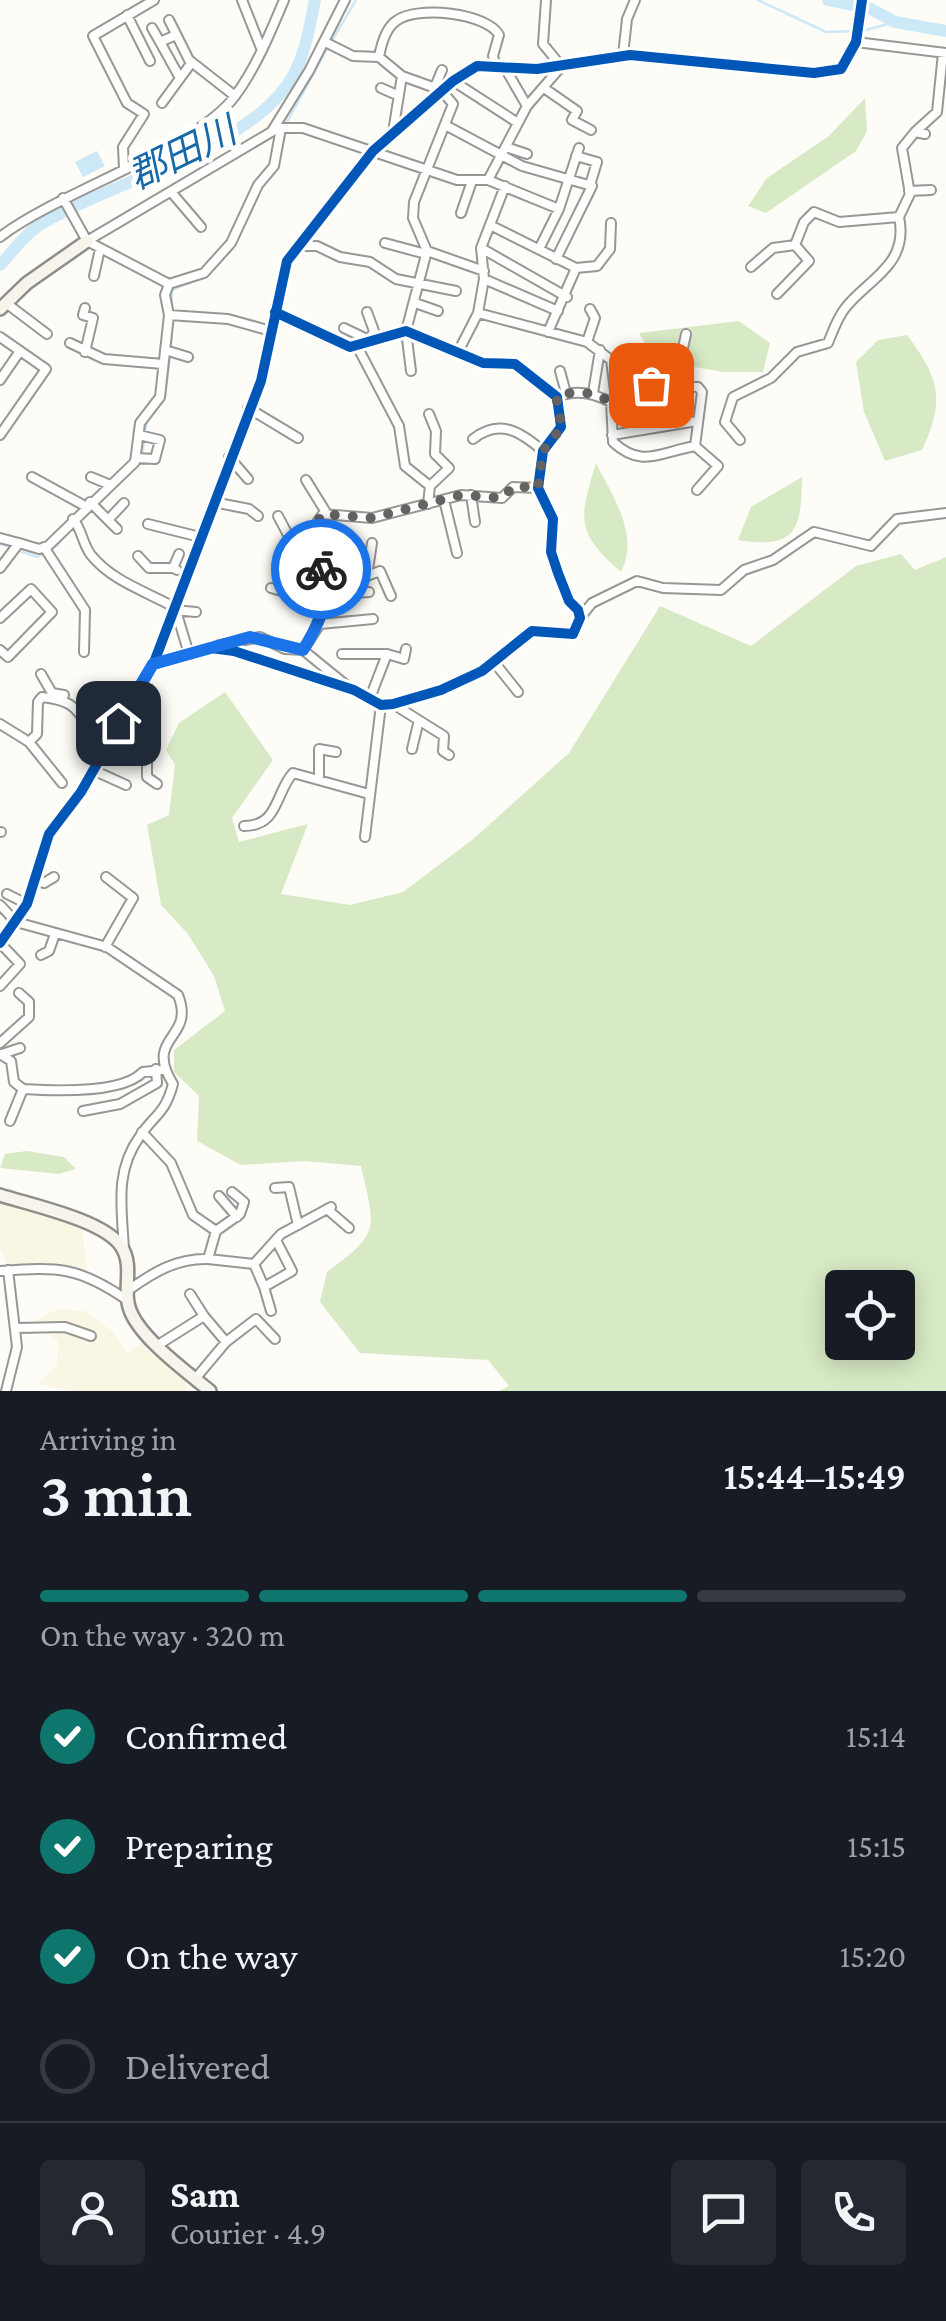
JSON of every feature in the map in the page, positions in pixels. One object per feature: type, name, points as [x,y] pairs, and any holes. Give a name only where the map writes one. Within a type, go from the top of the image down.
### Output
[{"type":"main road","points":[[3,306],[86,239]]},
{"type":"main road","points":[[0,1195],[98,1228],[124,1250],[128,1295],[135,1320],[210,1391]]},
{"type":"street","points":[[124,168],[123,147],[144,114],[127,104],[92,36],[154,0]]},
{"type":"street","points":[[242,0],[260,48]]},
{"type":"street","points":[[0,237],[194,130],[235,96],[284,0]]},
{"type":"street","points":[[546,0],[543,44],[562,66]]},
{"type":"street","points":[[623,55],[627,19],[635,0]]},
{"type":"street","points":[[0,986],[20,964],[0,943],[27,904],[48,834],[93,770],[153,664],[261,381],[286,261],[373,152],[438,89],[476,66],[562,66],[623,55],[830,73],[842,70],[857,39],[862,0]]},
{"type":"street","points":[[86,239],[172,194],[276,129],[330,44],[346,2]]},
{"type":"street","points":[[128,15],[150,61]]},
{"type":"street","points":[[378,56],[390,27],[408,16],[487,20],[499,36],[493,56],[527,106]]},
{"type":"street","points":[[168,20],[192,62],[235,96]]},
{"type":"street","points":[[152,28],[180,78]]},
{"type":"street","points":[[160,42],[176,35]]},
{"type":"street","points":[[740,440],[725,422],[733,397],[770,378],[796,352],[828,343],[844,310],[890,267],[898,245],[900,217],[909,191],[902,148],[936,112],[945,53],[857,39]]},
{"type":"street","points":[[330,44],[353,56],[378,56],[402,76],[452,98],[447,126],[425,171],[414,218],[426,252],[406,332],[411,371]]},
{"type":"street","points":[[162,102],[192,62]]},
{"type":"street","points":[[488,180],[506,147],[517,136],[518,123],[527,106],[562,66]]},
{"type":"street","points":[[438,89],[442,70]]},
{"type":"street","points":[[393,132],[402,76]]},
{"type":"street","points":[[452,81],[518,123]]},
{"type":"street","points":[[381,88],[398,95]]},
{"type":"street","points":[[544,88],[577,111],[572,120],[591,130]]},
{"type":"street","points":[[447,126],[502,157],[590,185]]},
{"type":"street","points":[[276,129],[302,128],[425,171],[472,181],[488,180],[579,216]]},
{"type":"street","points":[[64,200],[86,239],[100,249],[169,284],[204,273],[231,243],[258,185],[274,166],[276,129]]},
{"type":"street","points":[[915,132],[925,134]]},
{"type":"street","points":[[506,147],[527,154]]},
{"type":"street","points":[[539,249],[578,152],[597,162],[579,216],[556,258]]},
{"type":"street","points":[[461,212],[472,181]]},
{"type":"street","points":[[458,352],[478,313],[484,275],[480,248],[505,186]]},
{"type":"street","points":[[909,191],[930,190]]},
{"type":"street","points":[[172,194],[201,226]]},
{"type":"street","points":[[849,205],[851,219]]},
{"type":"street","points":[[796,245],[804,222],[814,212],[840,222],[900,217]]},
{"type":"street","points":[[490,225],[576,268],[597,266],[610,249],[611,223]]},
{"type":"street","points":[[385,243],[426,252],[558,310]]},
{"type":"street","points":[[751,267],[773,248],[796,245]]},
{"type":"street","points":[[777,294],[809,260],[796,245]]},
{"type":"street","points":[[298,246],[318,246],[340,257],[370,262],[396,279],[456,291]]},
{"type":"street","points":[[480,248],[566,297]]},
{"type":"street","points":[[94,276],[100,249]]},
{"type":"street","points":[[548,332],[576,268]]},
{"type":"street","points":[[139,459],[140,423],[160,397],[163,364],[169,351],[172,314],[165,294],[169,284]]},
{"type":"street","points":[[415,302],[438,311]]},
{"type":"street","points":[[3,306],[47,334]]},
{"type":"street","points":[[85,308],[83,314],[96,318],[86,352]]},
{"type":"street","points":[[587,342],[595,318],[590,308]]},
{"type":"street","points":[[275,312],[358,348],[400,426],[405,466],[430,486]]},
{"type":"street","points":[[367,312],[374,331],[372,340]]},
{"type":"street","points":[[478,313],[587,342],[612,360],[612,435],[614,442],[635,459],[695,446]]},
{"type":"street","points":[[172,314],[228,318],[271,331]]},
{"type":"street","points":[[344,328],[372,340]]},
{"type":"street","points":[[358,348],[372,340],[406,332],[482,363],[514,364],[561,395],[593,393],[613,401],[651,385],[698,387],[702,392],[695,446]]},
{"type":"street","points":[[675,386],[686,334]]},
{"type":"street","points":[[0,337],[50,365],[0,435]]},
{"type":"street","points":[[70,343],[104,359],[163,364]]},
{"type":"street","points":[[593,393],[600,350]]},
{"type":"street","points":[[0,380],[20,351]]},
{"type":"street","points":[[169,351],[188,356]]},
{"type":"street","points":[[560,371],[562,427],[543,451],[538,488],[553,518],[551,552],[580,618]]},
{"type":"street","points":[[248,408],[298,438]]},
{"type":"street","points":[[428,504],[430,486],[449,468],[435,454],[436,431],[429,414]]},
{"type":"street","points":[[612,435],[697,421]]},
{"type":"street","points":[[473,439],[496,428],[519,430],[543,451]]},
{"type":"street","points":[[46,551],[108,484],[139,459],[155,459],[160,440],[142,435]]},
{"type":"street","points":[[695,446],[718,466],[697,490]]},
{"type":"street","points":[[229,457],[248,479]]},
{"type":"street","points":[[32,477],[91,505],[117,529]]},
{"type":"street","points":[[91,478],[108,484]]},
{"type":"street","points":[[306,480],[327,514]]},
{"type":"street","points":[[316,563],[312,539],[316,522],[327,514],[372,518],[470,494],[502,498],[514,486],[538,488]]},
{"type":"street","points":[[470,494],[475,522]]},
{"type":"street","points":[[444,500],[457,553]]},
{"type":"street","points":[[212,502],[251,507],[258,516]]},
{"type":"street","points":[[108,520],[124,503]]},
{"type":"street","points":[[211,648],[244,653],[354,690],[382,705],[393,704],[441,690],[494,662],[532,632],[573,634],[592,603],[638,581],[663,588],[720,590],[744,570],[774,560],[814,532],[871,546],[897,518],[946,513]]},
{"type":"street","points":[[278,516],[302,554],[329,574],[367,576],[383,570],[386,591]]},
{"type":"street","points":[[75,522],[82,542],[100,566],[174,609],[196,612]]},
{"type":"street","points":[[148,524],[200,537]]},
{"type":"street","points":[[169,543],[180,532]]},
{"type":"street","points":[[0,538],[16,546],[46,551],[85,610],[84,652]]},
{"type":"street","points":[[367,576],[372,543]]},
{"type":"street","points":[[0,568],[16,546]]},
{"type":"street","points":[[173,568],[178,554]]},
{"type":"street","points":[[282,554],[302,554]]},
{"type":"street","points":[[138,556],[149,568],[173,568],[186,574]]},
{"type":"street","points":[[303,650],[320,624],[329,574]]},
{"type":"street","points":[[0,650],[8,658],[52,612],[31,588],[2,612]]},
{"type":"street","points":[[271,588],[326,600],[369,592]]},
{"type":"street","points":[[174,609],[187,636],[189,654]]},
{"type":"street","points":[[320,624],[373,619]]},
{"type":"street","points":[[153,664],[260,637],[286,649],[303,650],[354,690]]},
{"type":"street","points":[[342,654],[387,654],[404,659],[406,649]]},
{"type":"street","points":[[370,698],[387,654]]},
{"type":"street","points":[[494,662],[518,692]]},
{"type":"street","points":[[366,672],[380,675]]},
{"type":"street","points":[[41,674],[49,690],[73,698],[88,727],[110,736],[133,754],[147,756],[148,777],[157,784]]},
{"type":"street","points":[[29,742],[38,734],[36,707],[42,697],[65,700],[77,707]]},
{"type":"street","points":[[393,704],[418,724],[444,736],[443,751],[449,755]]},
{"type":"street","points":[[365,838],[382,705]]},
{"type":"street","points":[[0,724],[29,742],[62,783]]},
{"type":"street","points":[[412,749],[418,724]]},
{"type":"street","points":[[305,747],[336,752]]},
{"type":"street","points":[[319,749],[319,778]]},
{"type":"street","points":[[93,770],[126,785]]},
{"type":"street","points":[[244,826],[263,823],[276,810],[292,773],[369,794]]},
{"type":"street","points":[[33,880],[44,883],[54,877]]},
{"type":"street","points":[[106,878],[134,898],[106,947]]},
{"type":"street","points":[[8,894],[27,904]]},
{"type":"street","points":[[0,905],[16,922],[106,947],[178,995],[182,1006],[179,1031],[166,1044],[157,1083],[141,1095],[82,1112]]},
{"type":"street","points":[[41,955],[49,951],[55,934]]},
{"type":"street","points":[[0,1043],[29,1017],[28,1002],[19,993]]},
{"type":"street","points":[[1,1054],[20,1048]]},
{"type":"street","points":[[1,1054],[12,1061],[14,1082],[23,1089],[82,1090],[132,1083],[143,1072],[159,1069]]},
{"type":"street","points":[[124,1250],[122,1166],[142,1132],[163,1114],[170,1098],[173,1084],[159,1069]]},
{"type":"street","points":[[10,1121],[23,1089]]},
{"type":"street","points":[[142,1132],[171,1163],[194,1215],[216,1231]]},
{"type":"street","points":[[275,1188],[303,1185]]},
{"type":"street","points":[[289,1187],[298,1225]]},
{"type":"street","points":[[208,1259],[216,1231],[237,1217],[244,1202],[232,1192]]},
{"type":"street","points":[[219,1196],[237,1217]]},
{"type":"street","points":[[254,1264],[276,1240],[329,1208],[349,1228]]},
{"type":"street","points":[[264,1287],[292,1271],[276,1240]]},
{"type":"street","points":[[4,1391],[17,1328],[4,1271],[52,1268],[90,1276],[128,1295],[151,1274],[184,1260],[254,1264]]},
{"type":"street","points":[[254,1264],[270,1311]]},
{"type":"street","points":[[190,1294],[226,1342]]},
{"type":"street","points":[[158,1345],[204,1316]]},
{"type":"street","points":[[195,1378],[226,1342],[256,1319],[275,1339]]},
{"type":"street","points":[[17,1328],[65,1327],[92,1336]]},
{"type":"shaded area","points":[[0,1197],[82,1224],[87,1271],[52,1265],[9,1268],[0,1247]]},
{"type":"shaded area","points":[[59,1309],[84,1311],[112,1331],[127,1353],[149,1339],[185,1375],[186,1391],[71,1391],[39,1384],[57,1364],[58,1341],[33,1321]]},
{"type":"green space","points":[[865,98],[867,131],[856,151],[766,213],[748,206],[767,178],[829,136]]},
{"type":"green space","points":[[739,321],[770,343],[763,372],[723,372],[655,360],[639,333]]},
{"type":"green space","points":[[907,335],[926,364],[936,389],[934,417],[922,450],[885,461],[864,412],[856,362],[878,340]]},
{"type":"green space","points":[[596,463],[626,530],[628,544],[621,572],[595,546],[585,524],[586,498]]},
{"type":"green space","points":[[802,477],[800,510],[792,531],[773,542],[738,540],[751,507]]},
{"type":"green space","points":[[901,554],[915,570],[946,557],[946,1391],[499,1391],[509,1386],[488,1360],[360,1353],[320,1302],[327,1272],[357,1247],[370,1228],[361,1166],[304,1161],[241,1165],[197,1141],[199,1096],[174,1072],[174,1050],[225,1011],[214,976],[188,934],[161,905],[147,825],[169,815],[175,765],[166,750],[179,723],[225,692],[273,760],[232,818],[239,842],[308,824],[281,894],[350,905],[403,892],[472,840],[569,753],[660,606],[751,646],[856,566]]},
{"type":"green space","points":[[27,1151],[64,1157],[76,1169],[59,1174],[0,1168],[5,1154]]},
{"type":"water","points":[[97,151],[105,166],[83,177],[75,162]]},
{"type":"waterway","name":"郡田川","points":[[0,265],[38,226],[178,161],[247,123],[274,100],[294,74],[315,0]]},
{"type":"waterway","points":[[331,42],[356,0]]},
{"type":"waterway","points":[[758,0],[826,32],[855,31]]},
{"type":"waterway","name":"郡田川","points":[[828,0],[871,9],[895,22],[946,31]]},
{"type":"waterway","points":[[862,31],[895,22]]},
{"type":"waterway","points":[[287,122],[327,49]]},
{"type":"waterway","points":[[266,182],[278,168],[285,134]]},
{"type":"waterway","points":[[235,244],[257,197]]},
{"type":"waterway","points":[[171,348],[172,290],[208,275],[230,250]]},
{"type":"waterway","points":[[142,456],[147,420],[165,397],[170,356]]},
{"type":"waterway","points":[[0,544],[37,557],[57,546],[67,533]]},
{"type":"cycle path","points":[[0,943],[27,904],[49,834],[81,792],[153,665],[261,381],[287,261],[373,151],[453,81],[477,66],[537,69],[630,55],[814,73],[841,69],[856,42],[862,0]]},
{"type":"cycle path","points":[[153,665],[211,648],[234,651],[354,690],[381,705],[393,704],[441,690],[482,671],[532,631],[573,634],[580,618],[569,601],[551,552],[553,519],[538,488],[543,451],[561,427],[557,397],[515,364],[483,363],[406,331],[350,347],[275,312]]},
{"type":"way so far","points":[[321,569],[311,553],[316,522],[323,514],[372,518],[461,495],[502,498],[514,486],[538,488],[543,451],[562,427],[556,397],[570,391],[593,393],[611,402],[651,385]]},
{"type":"route","points":[[118,723],[153,664],[250,637],[260,637],[286,649],[303,650],[320,624],[327,595],[329,574],[321,569]]}]
